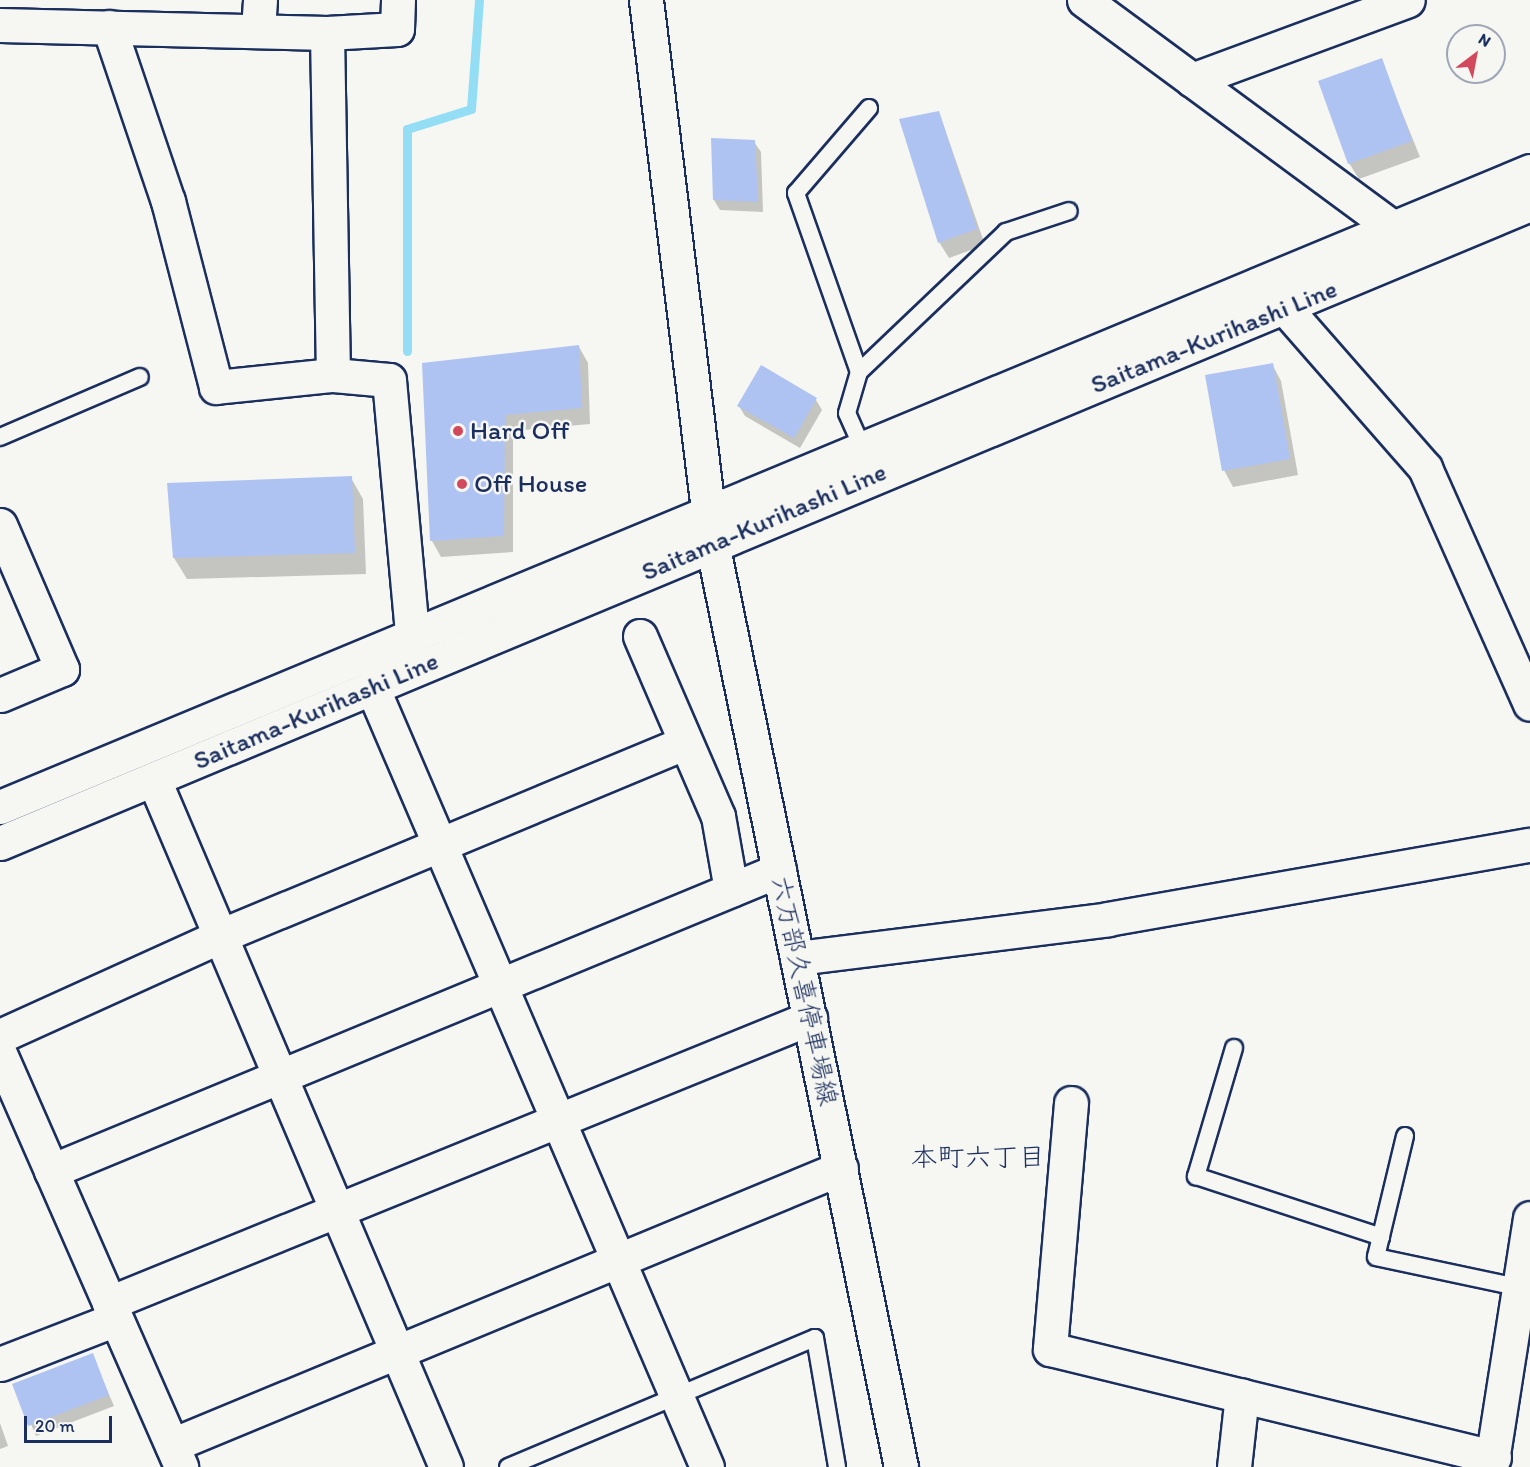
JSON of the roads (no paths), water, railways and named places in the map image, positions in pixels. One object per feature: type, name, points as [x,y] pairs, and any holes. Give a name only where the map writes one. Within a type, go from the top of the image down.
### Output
[{"type":"street","points":[[0,25],[120,18],[259,15],[327,33],[397,29],[398,0]]},
{"type":"street","name":"六万部久喜停車場線","points":[[646,0],[710,529],[901,1467]]},
{"type":"street","points":[[1192,80],[1408,0]]},
{"type":"street","points":[[1097,4],[1192,80],[1393,228]]},
{"type":"street","points":[[120,18],[216,387],[333,375],[389,380],[412,633],[372,687],[561,1119],[707,1467]]},
{"type":"street","points":[[327,33],[333,375]]},
{"type":"street","name":"Saitama-Kurihashi Line","points":[[0,843],[372,687],[710,529],[864,449],[1530,171]]},
{"type":"street","name":"Saitama-Kurihashi Line","points":[[0,807],[412,633],[710,529],[1285,308],[1530,204]]},
{"type":"street","points":[[1285,308],[1425,468],[1530,704]]},
{"type":"street","points":[[0,525],[62,669],[0,695]]},
{"type":"street","points":[[640,636],[684,743],[718,816],[731,890]]},
{"type":"street","points":[[0,1036],[220,936],[443,848],[684,743]]},
{"type":"street","points":[[154,780],[446,1467]]},
{"type":"street","points":[[797,958],[1108,919],[1530,846],[1530,828]]},
{"type":"street","points":[[51,1171],[779,870]]},
{"type":"street","points":[[0,1364],[337,1210],[810,1018]]},
{"type":"street","points":[[0,1054],[9,1095],[51,1171],[176,1456],[397,1352],[841,1168]]},
{"type":"street","points":[[1071,1103],[1050,1349],[1242,1395],[1492,1462],[1516,1287],[1530,1218]]},
{"type":"street","points":[[1234,1467],[1242,1395]]},
{"type":"lane","points":[[859,372],[796,193],[869,108]]},
{"type":"lane","points":[[864,449],[847,412],[859,372],[1006,232],[1069,211]]},
{"type":"lane","points":[[0,437],[140,378]]},
{"type":"lane","points":[[1234,1048],[1196,1176],[1381,1237]]},
{"type":"lane","points":[[1405,1136],[1376,1257],[1516,1287]]},
{"type":"lane","points":[[508,1467],[815,1338],[837,1467]]},
{"type":"waterway","points":[[407,351],[407,129],[471,109],[479,0]]},
{"type":"place","name":"Hard Off","points":[[458,431]]},
{"type":"place","name":"Off House","points":[[462,484]]},
{"type":"district","name":"本町六丁目","points":[[978,1157]]}]
